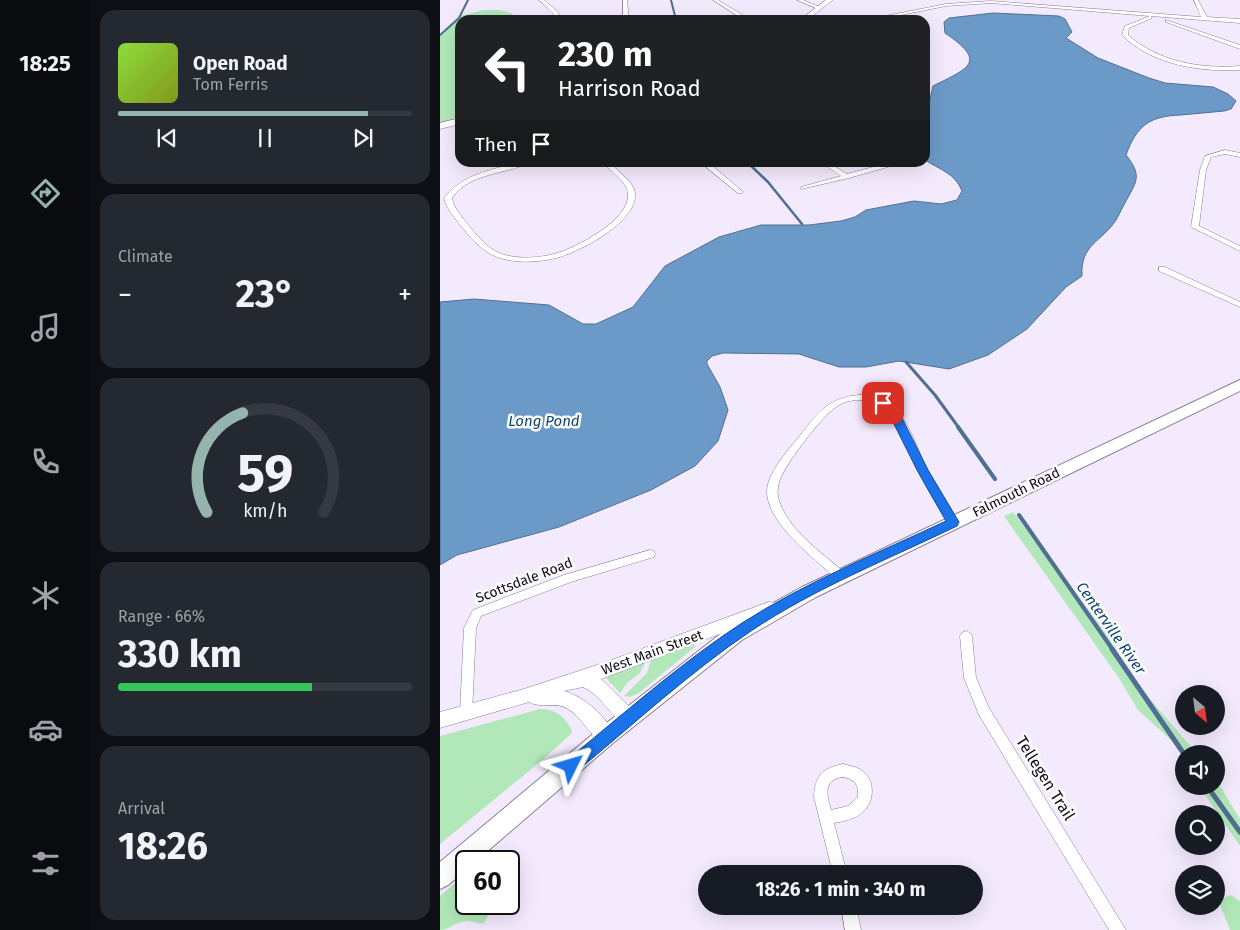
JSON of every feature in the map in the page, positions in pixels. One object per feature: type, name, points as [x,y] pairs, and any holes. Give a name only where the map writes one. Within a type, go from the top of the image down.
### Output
[{"type":"main road","points":[[810,15],[830,0]]},
{"type":"main road","points":[[440,126],[455,122]]},
{"type":"main road","name":"Falmouth Road","points":[[440,877],[606,736],[735,634],[841,576],[1240,385]]},
{"type":"main road","name":"West Main Street","points":[[440,720],[515,700],[739,620],[809,592]]},
{"type":"main road","name":"West Main Street","points":[[578,678],[598,685],[629,718]]},
{"type":"main road","name":"West Main Street","points":[[515,700],[550,696],[570,698],[606,736]]},
{"type":"street","points":[[541,0],[556,15]]},
{"type":"street","points":[[625,0],[626,15]]},
{"type":"street","points":[[715,0],[740,15]]},
{"type":"street","points":[[799,0],[820,8]]},
{"type":"street","points":[[1196,0],[1205,20]]},
{"type":"street","points":[[894,15],[946,5],[991,2],[1152,16],[1240,21]]},
{"type":"street","points":[[1240,47],[1152,16],[1127,27],[1125,36],[1143,49],[1176,62],[1212,69],[1240,68]]},
{"type":"street","points":[[1240,155],[1225,152],[1208,156],[1203,170],[1195,227],[1240,249]]},
{"type":"street","points":[[512,167],[471,180],[454,190],[448,198],[450,206],[478,241],[491,252],[508,258],[528,260],[560,254],[602,233],[620,219],[631,201],[631,191],[610,167]]},
{"type":"street","points":[[709,167],[740,192]]},
{"type":"street","points":[[832,167],[846,175]]},
{"type":"street","points":[[844,167],[846,175]]},
{"type":"street","points":[[803,188],[880,167]]},
{"type":"street","points":[[1162,269],[1240,305]]},
{"type":"street","points":[[841,576],[780,517],[772,490],[777,476],[819,420],[835,403],[850,399],[868,398],[883,403],[888,407],[902,426],[922,470],[953,522]]},
{"type":"street","name":"Scottsdale Road","points":[[466,714],[470,628],[477,613],[568,578],[650,554]]},
{"type":"street","name":"Tellegen Trail","points":[[966,636],[970,678],[984,711],[1118,930]]},
{"type":"street","points":[[826,818],[838,865]]},
{"type":"street","points":[[850,915],[854,930]]},
{"type":"green space","points":[[483,10],[498,10],[514,15],[464,15]]},
{"type":"green space","points":[[455,21],[455,118],[440,122],[440,35]]},
{"type":"green space","points":[[1013,512],[1104,630],[1139,686],[1175,728],[1175,735],[1181,735],[1189,745],[1175,745],[1138,710],[1119,678],[1004,516]]},
{"type":"green space","points":[[690,645],[696,646],[639,693],[630,697],[624,696],[647,673],[651,660]]},
{"type":"green space","points":[[646,661],[640,673],[628,682],[620,693],[606,678],[607,676]]},
{"type":"green space","points":[[540,709],[556,712],[560,715],[572,731],[571,734],[540,762],[440,844],[440,736]]},
{"type":"green space","points":[[1225,794],[1240,819],[1240,846],[1225,824],[1225,805],[1212,805],[1205,795]]},
{"type":"green space","points":[[455,883],[455,915],[488,916],[484,923],[464,921],[440,930],[440,896]]},
{"type":"green space","points":[[1231,895],[1240,901],[1240,930],[1230,930],[1224,915],[1225,897]]},
{"type":"water","name":"Long Pond","points":[[993,13],[1059,16],[1065,19],[1072,32],[1066,38],[1098,58],[1165,83],[1213,87],[1228,94],[1236,101],[1231,109],[1161,117],[1140,129],[1126,155],[1136,172],[1134,187],[1116,220],[1088,250],[1082,265],[1082,276],[1066,287],[1027,329],[988,355],[949,369],[899,361],[866,367],[839,367],[799,354],[723,353],[712,356],[707,361],[707,364],[720,387],[728,410],[718,441],[695,466],[651,490],[559,527],[457,555],[440,565],[440,302],[474,299],[549,305],[583,324],[596,324],[633,307],[665,266],[719,237],[761,225],[809,225],[841,221],[855,217],[866,210],[914,201],[941,204],[957,200],[962,191],[956,180],[930,163],[930,99],[933,86],[964,69],[969,64],[970,58],[958,43],[945,33],[944,22],[949,18]]},
{"type":"waterway","points":[[460,15],[468,0]]},
{"type":"waterway","name":"Centerville River","points":[[671,0],[675,15]]},
{"type":"waterway","points":[[440,35],[455,22]]},
{"type":"waterway","name":"Centerville River","points":[[752,167],[768,182],[802,224]]},
{"type":"waterway","name":"Centerville River","points":[[906,362],[935,395],[959,428]]},
{"type":"waterway","name":"Centerville River","points":[[958,427],[995,479]]},
{"type":"waterway","name":"Centerville River","points":[[1019,515],[1113,650]]},
{"type":"waterway","name":"Centerville River","points":[[1112,649],[1178,745]]},
{"type":"waterway","name":"Centerville River","points":[[1213,795],[1240,832]]},
{"type":"route","points":[[571,766],[735,634],[809,592],[953,522],[922,470],[902,426],[883,403]]}]
